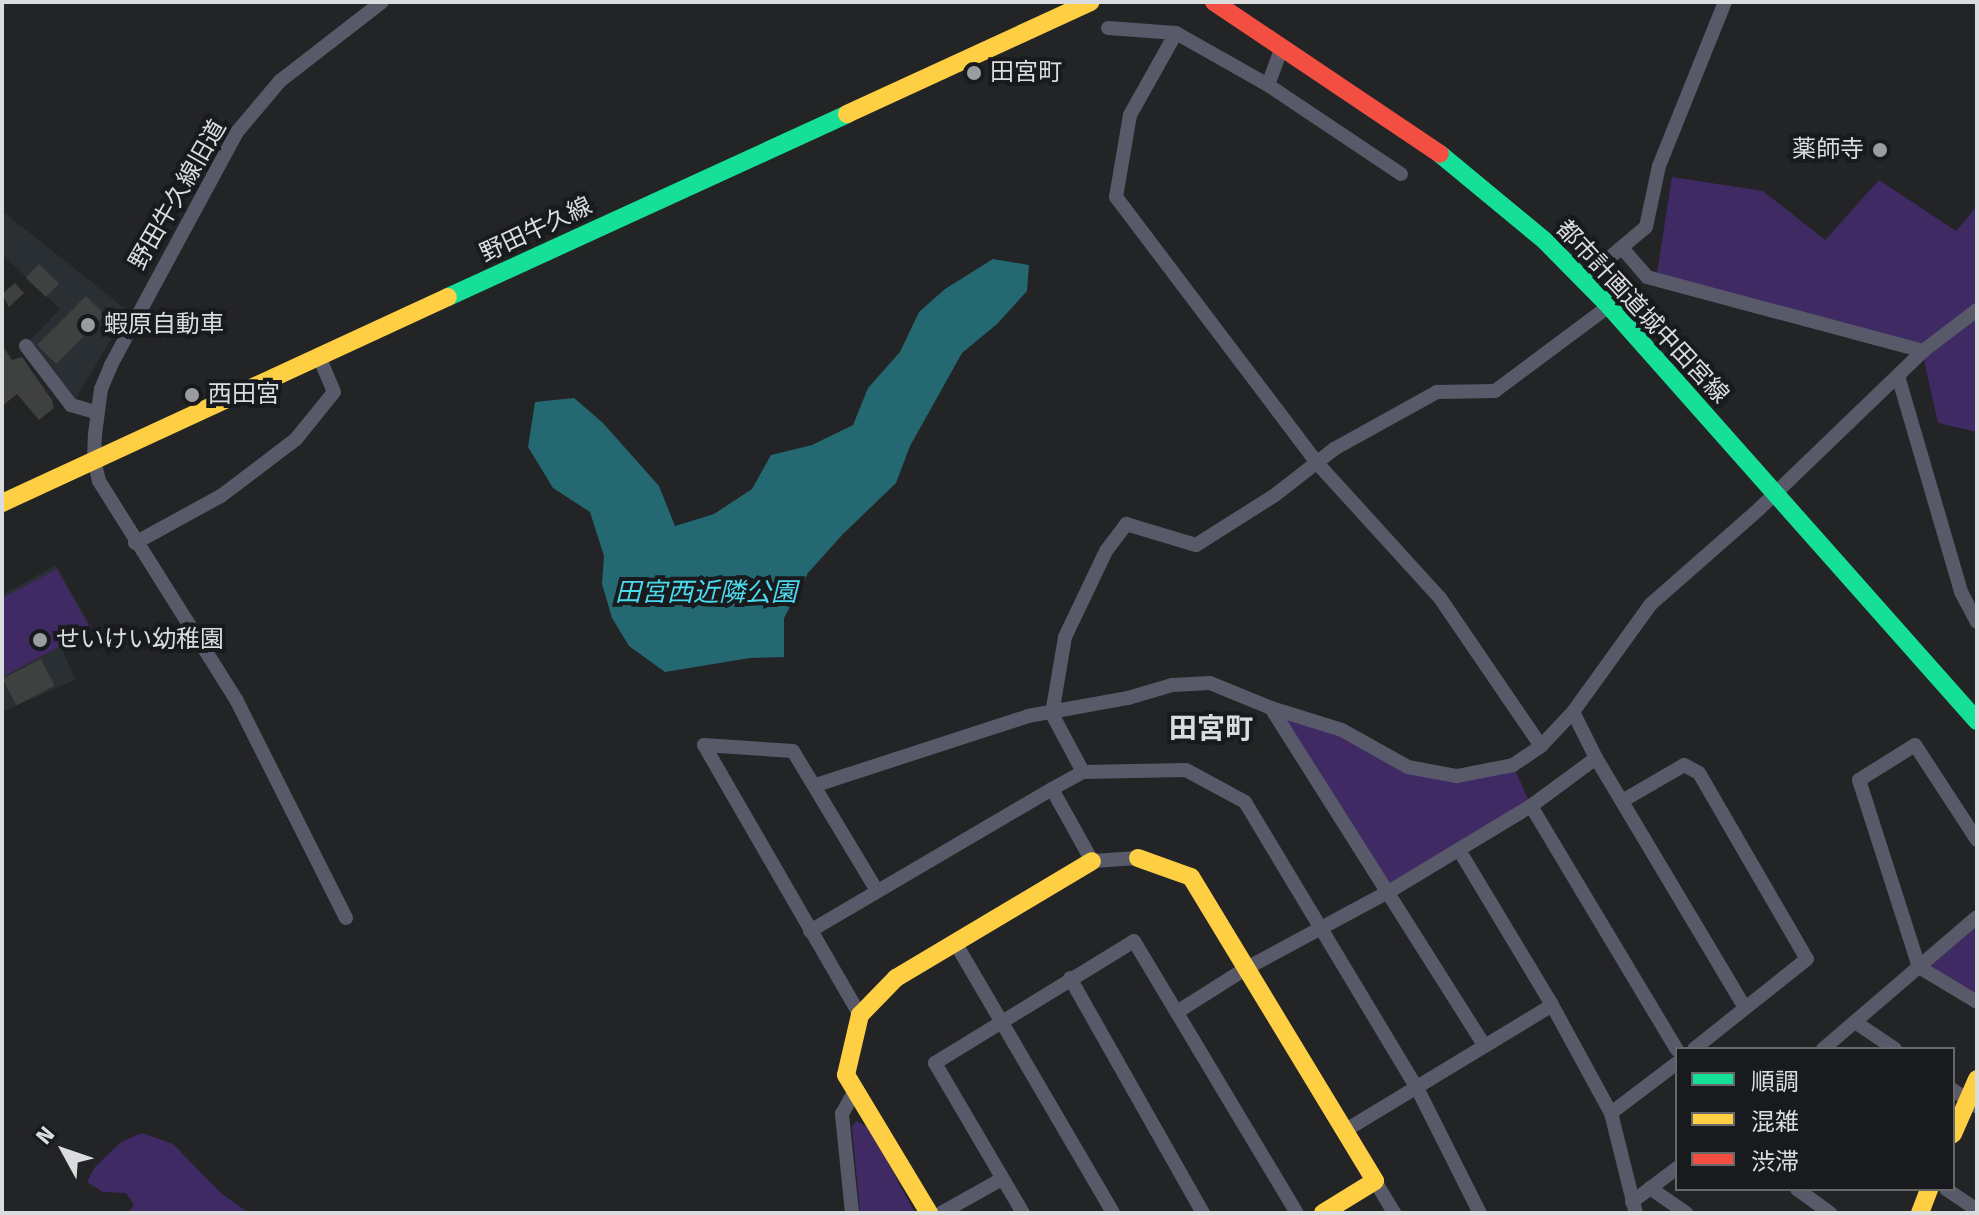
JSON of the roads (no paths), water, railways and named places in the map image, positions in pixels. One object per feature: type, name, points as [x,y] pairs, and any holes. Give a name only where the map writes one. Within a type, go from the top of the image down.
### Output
[{"type":"street","name":"野田牛久線旧道","points":[[94,460],[96,412],[111,365],[218,160],[280,81],[382,2]]},
{"type":"street","name":"野田牛久線","points":[[2,503],[319,357],[430,314],[1090,2]]},
{"type":"street","name":"都市計画道城中田宮線","points":[[1214,2],[1468,176],[1545,241],[1609,306],[1977,721]]},
{"type":"street","points":[[1583,280],[1646,227],[1659,166],[1725,2]]},
{"type":"street","points":[[1108,28],[1176,33],[1268,85],[1401,174]]},
{"type":"street","points":[[1176,33],[1130,115],[1116,197],[1318,464],[1440,598],[1541,746]]},
{"type":"street","points":[[1268,85],[1282,47]]},
{"type":"street","points":[[1622,248],[1647,277],[1923,351]]},
{"type":"street","points":[[1083,772],[1052,714],[1065,637],[1106,551],[1126,524],[1196,545],[1318,464],[1334,449],[1437,392],[1495,391],[1609,306]]},
{"type":"street","points":[[816,785],[1028,716],[1052,714],[1172,685],[1210,683],[1271,708],[1342,730],[1408,767],[1457,776],[1513,765],[1541,746],[1573,712],[1651,604],[1775,494],[1923,351],[1977,310]]},
{"type":"street","points":[[26,346],[71,405],[96,412]]},
{"type":"street","points":[[135,543],[221,496],[296,439],[334,392],[319,357]]},
{"type":"street","points":[[1898,376],[1961,592],[1977,622]]},
{"type":"street","points":[[94,460],[99,481],[135,543],[237,701],[346,918]]},
{"type":"street","points":[[1271,708],[1390,891],[1485,1046]]},
{"type":"street","points":[[1573,712],[1596,758],[1745,1008]]},
{"type":"street","points":[[860,1015],[704,745],[793,751],[876,889]]},
{"type":"street","points":[[1977,840],[1915,745],[1859,780],[1919,967],[1977,1002]]},
{"type":"street","points":[[1177,1012],[1245,969],[1459,850],[1531,806],[1596,758]]},
{"type":"street","points":[[1622,801],[1684,765],[1699,773],[1807,959],[1696,1047]]},
{"type":"street","points":[[810,931],[876,889],[1083,772],[1186,770],[1245,802],[1417,1088],[1480,1213]]},
{"type":"street","points":[[1052,789],[1092,861]]},
{"type":"street","points":[[1531,806],[1675,1047]]},
{"type":"street","points":[[1459,850],[1552,1005],[1611,1113],[1634,1207]]},
{"type":"street","points":[[929,1213],[846,1075],[860,1015],[896,978],[1092,861],[1138,858],[1191,877],[1394,1213]]},
{"type":"street","points":[[1825,1047],[1977,917]]},
{"type":"street","points":[[1023,1213],[935,1063],[1134,941],[1297,1213]]},
{"type":"street","points":[[956,944],[1113,1213]]},
{"type":"street","points":[[1070,978],[1203,1213]]},
{"type":"street","points":[[1346,1130],[1552,1005]]},
{"type":"street","points":[[1855,1022],[1892,1047]]},
{"type":"street","points":[[1611,1113],[1675,1065]]},
{"type":"street","points":[[1955,1129],[1977,1079]]},
{"type":"street","points":[[852,1213],[842,1114],[855,1091]]},
{"type":"street","points":[[1634,1207],[1650,1188],[1675,1169]]},
{"type":"street","points":[[941,1213],[1002,1179]]},
{"type":"street","points":[[1323,1213],[1375,1181]]},
{"type":"street","points":[[1650,1188],[1686,1213]]},
{"type":"street","points":[[1800,1191],[1830,1213]]},
{"type":"street","points":[[1920,1213],[1928,1191]]},
{"type":"street","points":[[1949,1191],[1977,1210]]},
{"type":"water","name":"田宮西近隣公園","points":[[993,259],[1029,265],[1027,291],[997,324],[962,353],[910,446],[896,483],[808,573],[784,618],[784,657],[750,658],[665,672],[629,646],[612,618],[602,584],[604,556],[590,512],[553,488],[528,447],[535,402],[574,398],[603,423],[659,486],[675,526],[714,514],[752,489],[771,455],[812,445],[853,425],[868,388],[900,352],[919,312],[945,289]]},
{"type":"place","name":"田宮町","points":[[974,73]]},
{"type":"place","name":"薬師寺","points":[[1880,150]]},
{"type":"place","name":"蝦原自動車","points":[[88,325]]},
{"type":"place","name":"西田宮","points":[[192,395]]},
{"type":"place","name":"せいけい幼稚園","points":[[40,640]]},
{"type":"district","name":"田宮町","points":[[1211,729]]}]
